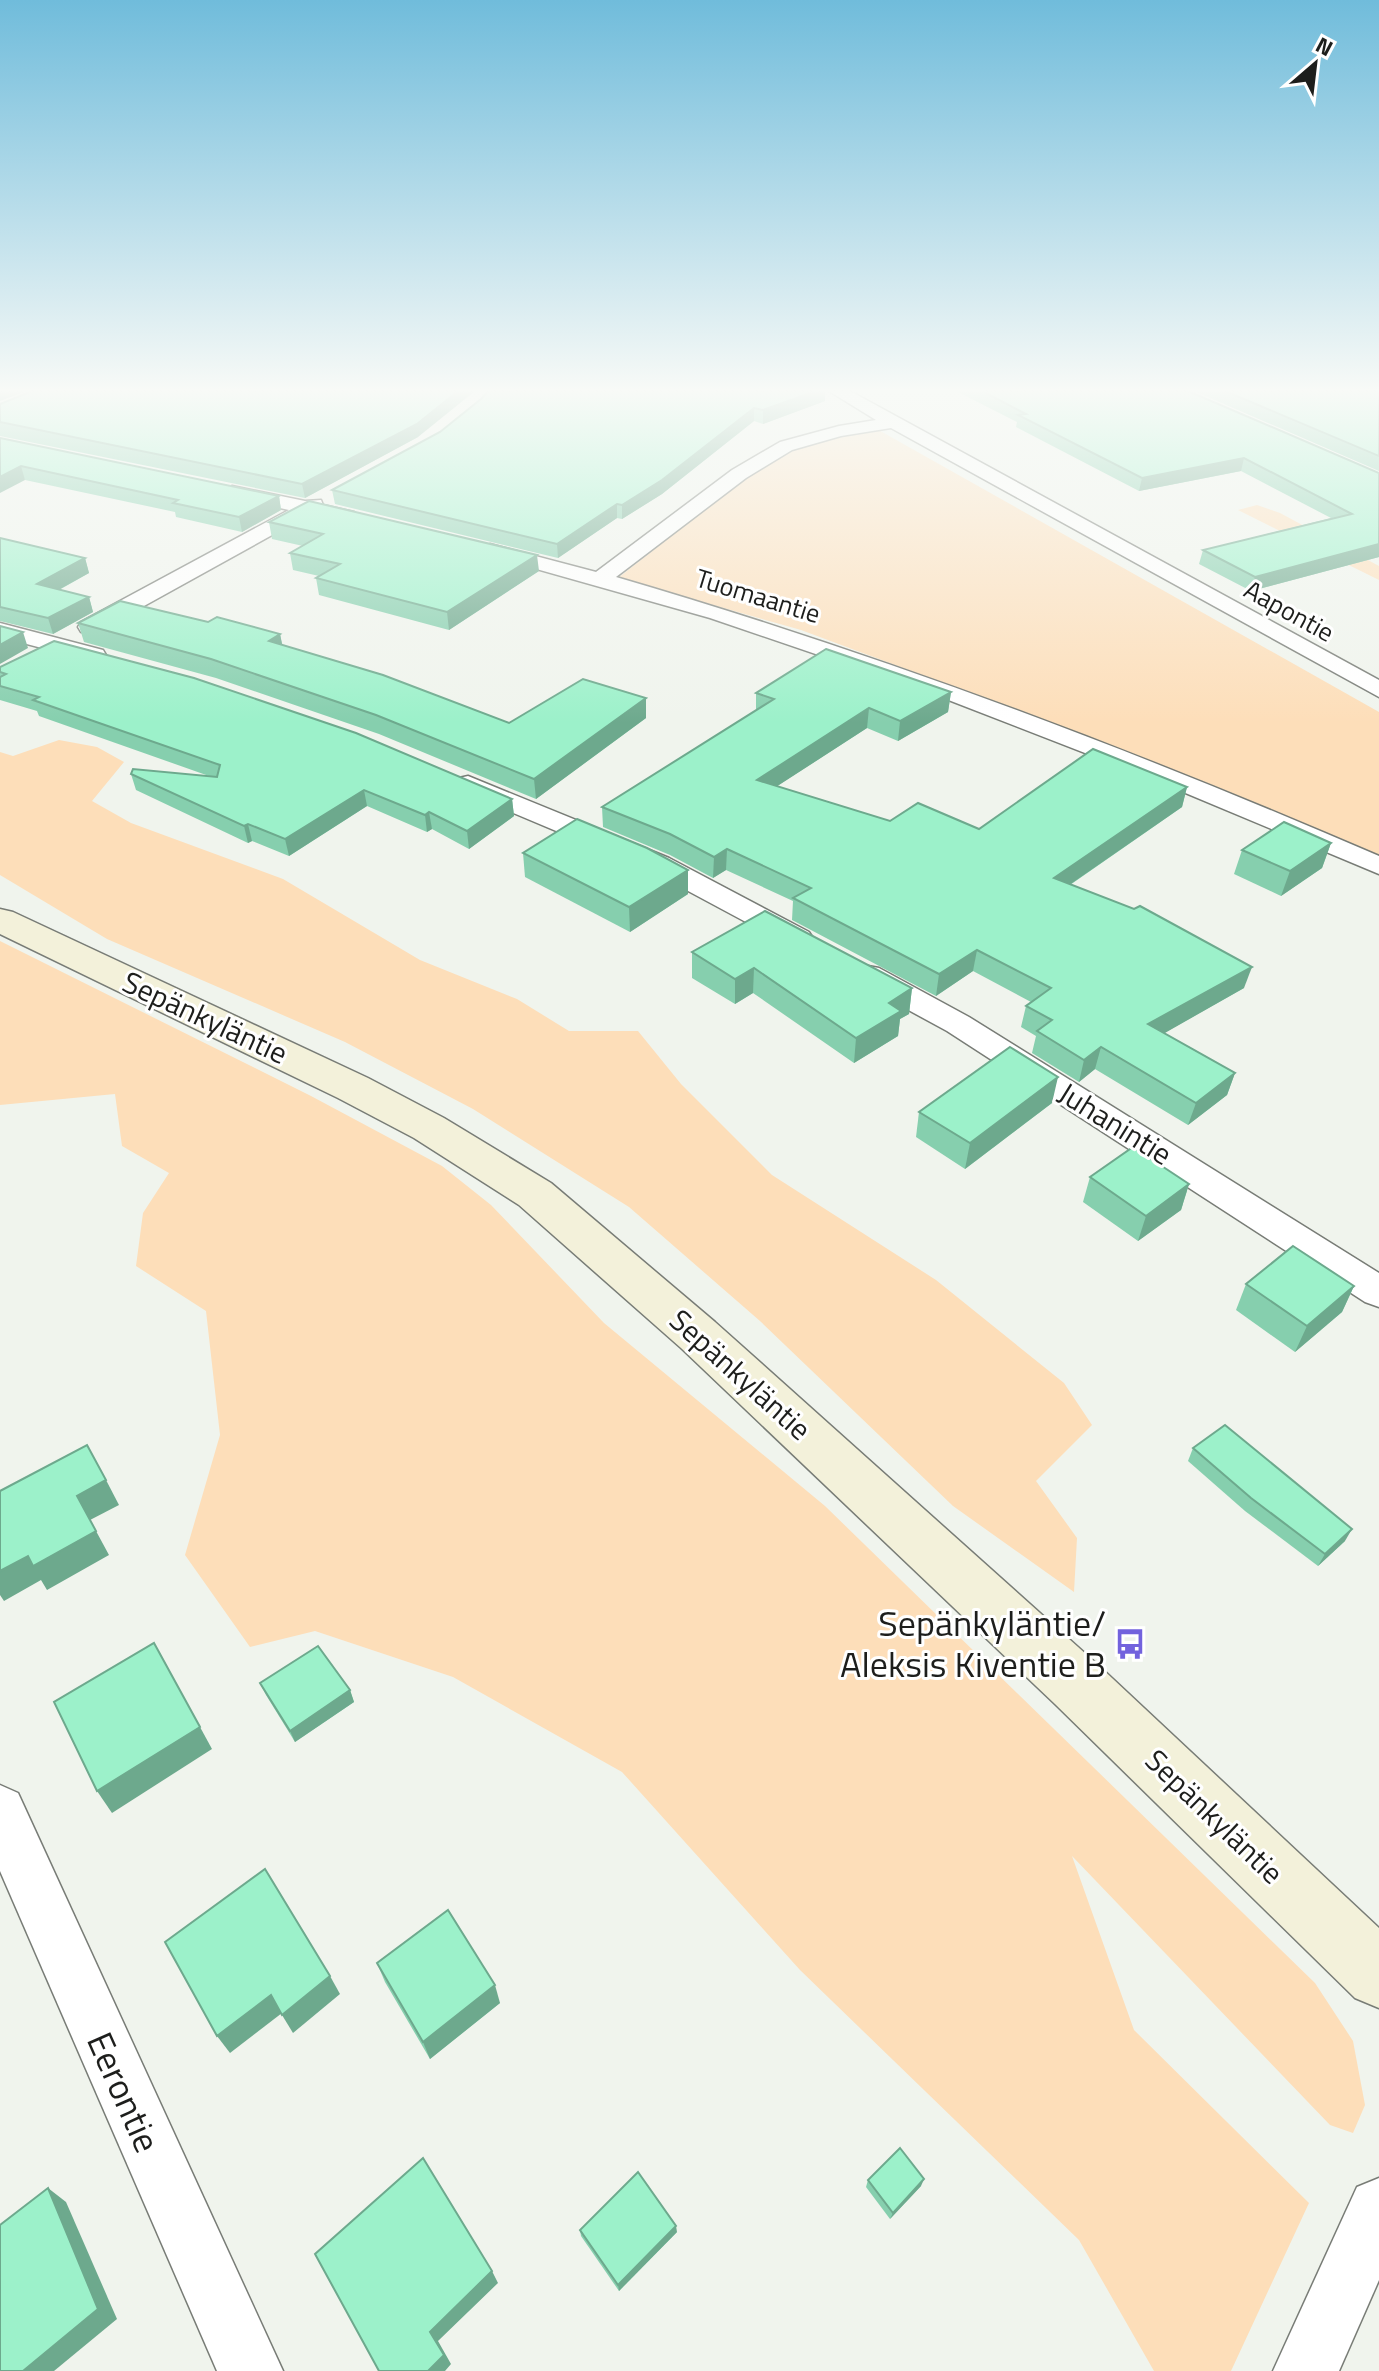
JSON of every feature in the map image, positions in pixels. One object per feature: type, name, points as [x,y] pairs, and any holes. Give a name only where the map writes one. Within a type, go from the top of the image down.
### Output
[{"type":"main road","name":"Sepänkyläntie","points":[[0,920],[353,1088],[429,1128],[535,1194],[698,1335],[1076,1684],[1379,1974]]},
{"type":"street","points":[[282,502],[365,520]]},
{"type":"street","points":[[46,651],[317,502]]},
{"type":"street","points":[[601,578],[702,502]]},
{"type":"street","name":"Aapontie","points":[[1037,502],[1379,690]]},
{"type":"street","name":"Tuomaantie","points":[[467,544],[601,578],[790,634],[1130,760],[1379,866]]},
{"type":"street","points":[[0,630],[46,651],[129,664]]},
{"type":"street","name":"Juhanintie","points":[[441,772],[659,864],[958,1024],[1379,1292]]},
{"type":"street","name":"Eerontie","points":[[0,1811],[250,2371]]},
{"type":"street","points":[[1306,2371],[1379,2209]]},
{"type":"shaded area","points":[[715,502],[1006,502],[1379,712],[1379,862],[1137,755],[801,630],[618,578]]},
{"type":"shaded area","points":[[1257,505],[1280,513],[1379,566],[1379,580],[1238,510]]},
{"type":"shaded area","points":[[59,740],[97,747],[124,762],[92,801],[131,823],[283,879],[420,960],[517,999],[569,1031],[638,1031],[681,1084],[772,1175],[936,1280],[1064,1383],[1092,1425],[1036,1481],[1077,1538],[1074,1592],[953,1506],[760,1321],[629,1207],[473,1109],[345,1042],[107,939],[0,875],[0,752],[13,756]]},
{"type":"shaded area","points":[[0,941],[311,1096],[442,1166],[491,1205],[604,1323],[825,1506],[1315,1983],[1353,2041],[1365,2105],[1353,2133],[1330,2125],[1072,1856],[1134,2030],[1309,2203],[1231,2371],[1154,2371],[1079,2240],[800,1970],[622,1772],[453,1677],[315,1631],[250,1647],[185,1555],[220,1435],[206,1311],[136,1266],[143,1213],[169,1173],[122,1146],[115,1094],[0,1105]]},
{"type":"building","points":[[175,502],[268,502],[239,517],[173,503]]},
{"type":"building","points":[[312,502],[537,555],[447,612],[316,578],[340,564],[290,553],[323,534],[269,522]]},
{"type":"building","points":[[381,502],[627,502],[617,504],[557,544]]},
{"type":"building","points":[[1328,502],[1379,502],[1379,544],[1255,577],[1203,550],[1352,514]]},
{"type":"building","points":[[0,538],[85,558],[37,584],[89,597],[48,618],[0,607]]},
{"type":"building","points":[[120,601],[208,622],[217,617],[280,634],[269,641],[383,675],[509,723],[583,679],[646,698],[534,779],[376,715],[211,659],[78,623]]},
{"type":"building","points":[[0,626],[23,632],[0,645]]},
{"type":"building","points":[[54,641],[194,678],[356,733],[512,799],[467,831],[429,812],[425,815],[364,790],[285,839],[248,824],[244,826],[131,774],[133,769],[217,777],[220,765],[33,700],[39,697],[0,686],[0,677],[6,674],[0,672],[0,667]]},
{"type":"building","points":[[826,649],[951,692],[900,721],[869,708],[757,780],[890,821],[918,803],[979,829],[1093,749],[1187,787],[1054,878],[1134,909],[1140,906],[1252,967],[1148,1024],[1235,1073],[1196,1103],[1101,1047],[1084,1060],[1037,1031],[1052,1020],[1026,1006],[1051,988],[977,950],[939,974],[793,898],[811,888],[727,849],[714,857],[670,834],[602,807],[774,699],[756,693]]},
{"type":"building","points":[[577,819],[647,848],[688,870],[629,907],[523,853]]},
{"type":"building","points":[[1284,822],[1331,843],[1290,871],[1242,850]]},
{"type":"building","points":[[765,911],[912,988],[889,1003],[901,1011],[856,1038],[754,968],[735,979],[692,952]]},
{"type":"building","points":[[1010,1047],[1058,1077],[970,1143],[919,1112]]},
{"type":"building","points":[[1133,1147],[1189,1184],[1146,1216],[1090,1177]]},
{"type":"building","points":[[1293,1246],[1354,1286],[1307,1326],[1246,1284]]},
{"type":"building","points":[[1225,1425],[1352,1529],[1325,1554],[1251,1498],[1193,1448]]},
{"type":"building","points":[[87,1445],[106,1480],[77,1496],[96,1531],[33,1566],[28,1556],[0,1571],[0,1491]]},
{"type":"building","points":[[154,1643],[200,1727],[97,1791],[54,1702]]},
{"type":"building","points":[[318,1646],[350,1690],[290,1731],[260,1683]]},
{"type":"building","points":[[265,1869],[330,1976],[282,2015],[271,1995],[217,2036],[165,1942]]},
{"type":"building","points":[[448,1910],[495,1985],[423,2042],[377,1963]]},
{"type":"building","points":[[900,2148],[924,2179],[893,2213],[868,2180]]},
{"type":"building","points":[[423,2158],[492,2271],[430,2332],[444,2355],[428,2371],[379,2371],[315,2254]]},
{"type":"building","points":[[638,2172],[676,2226],[618,2285],[580,2230]]},
{"type":"building","points":[[48,2188],[98,2309],[23,2371],[0,2371],[0,2225]]},
{"type":"place","name":"Sepänkyläntie/ Aleksis Kiventie B","points":[[1130,1644]]}]
